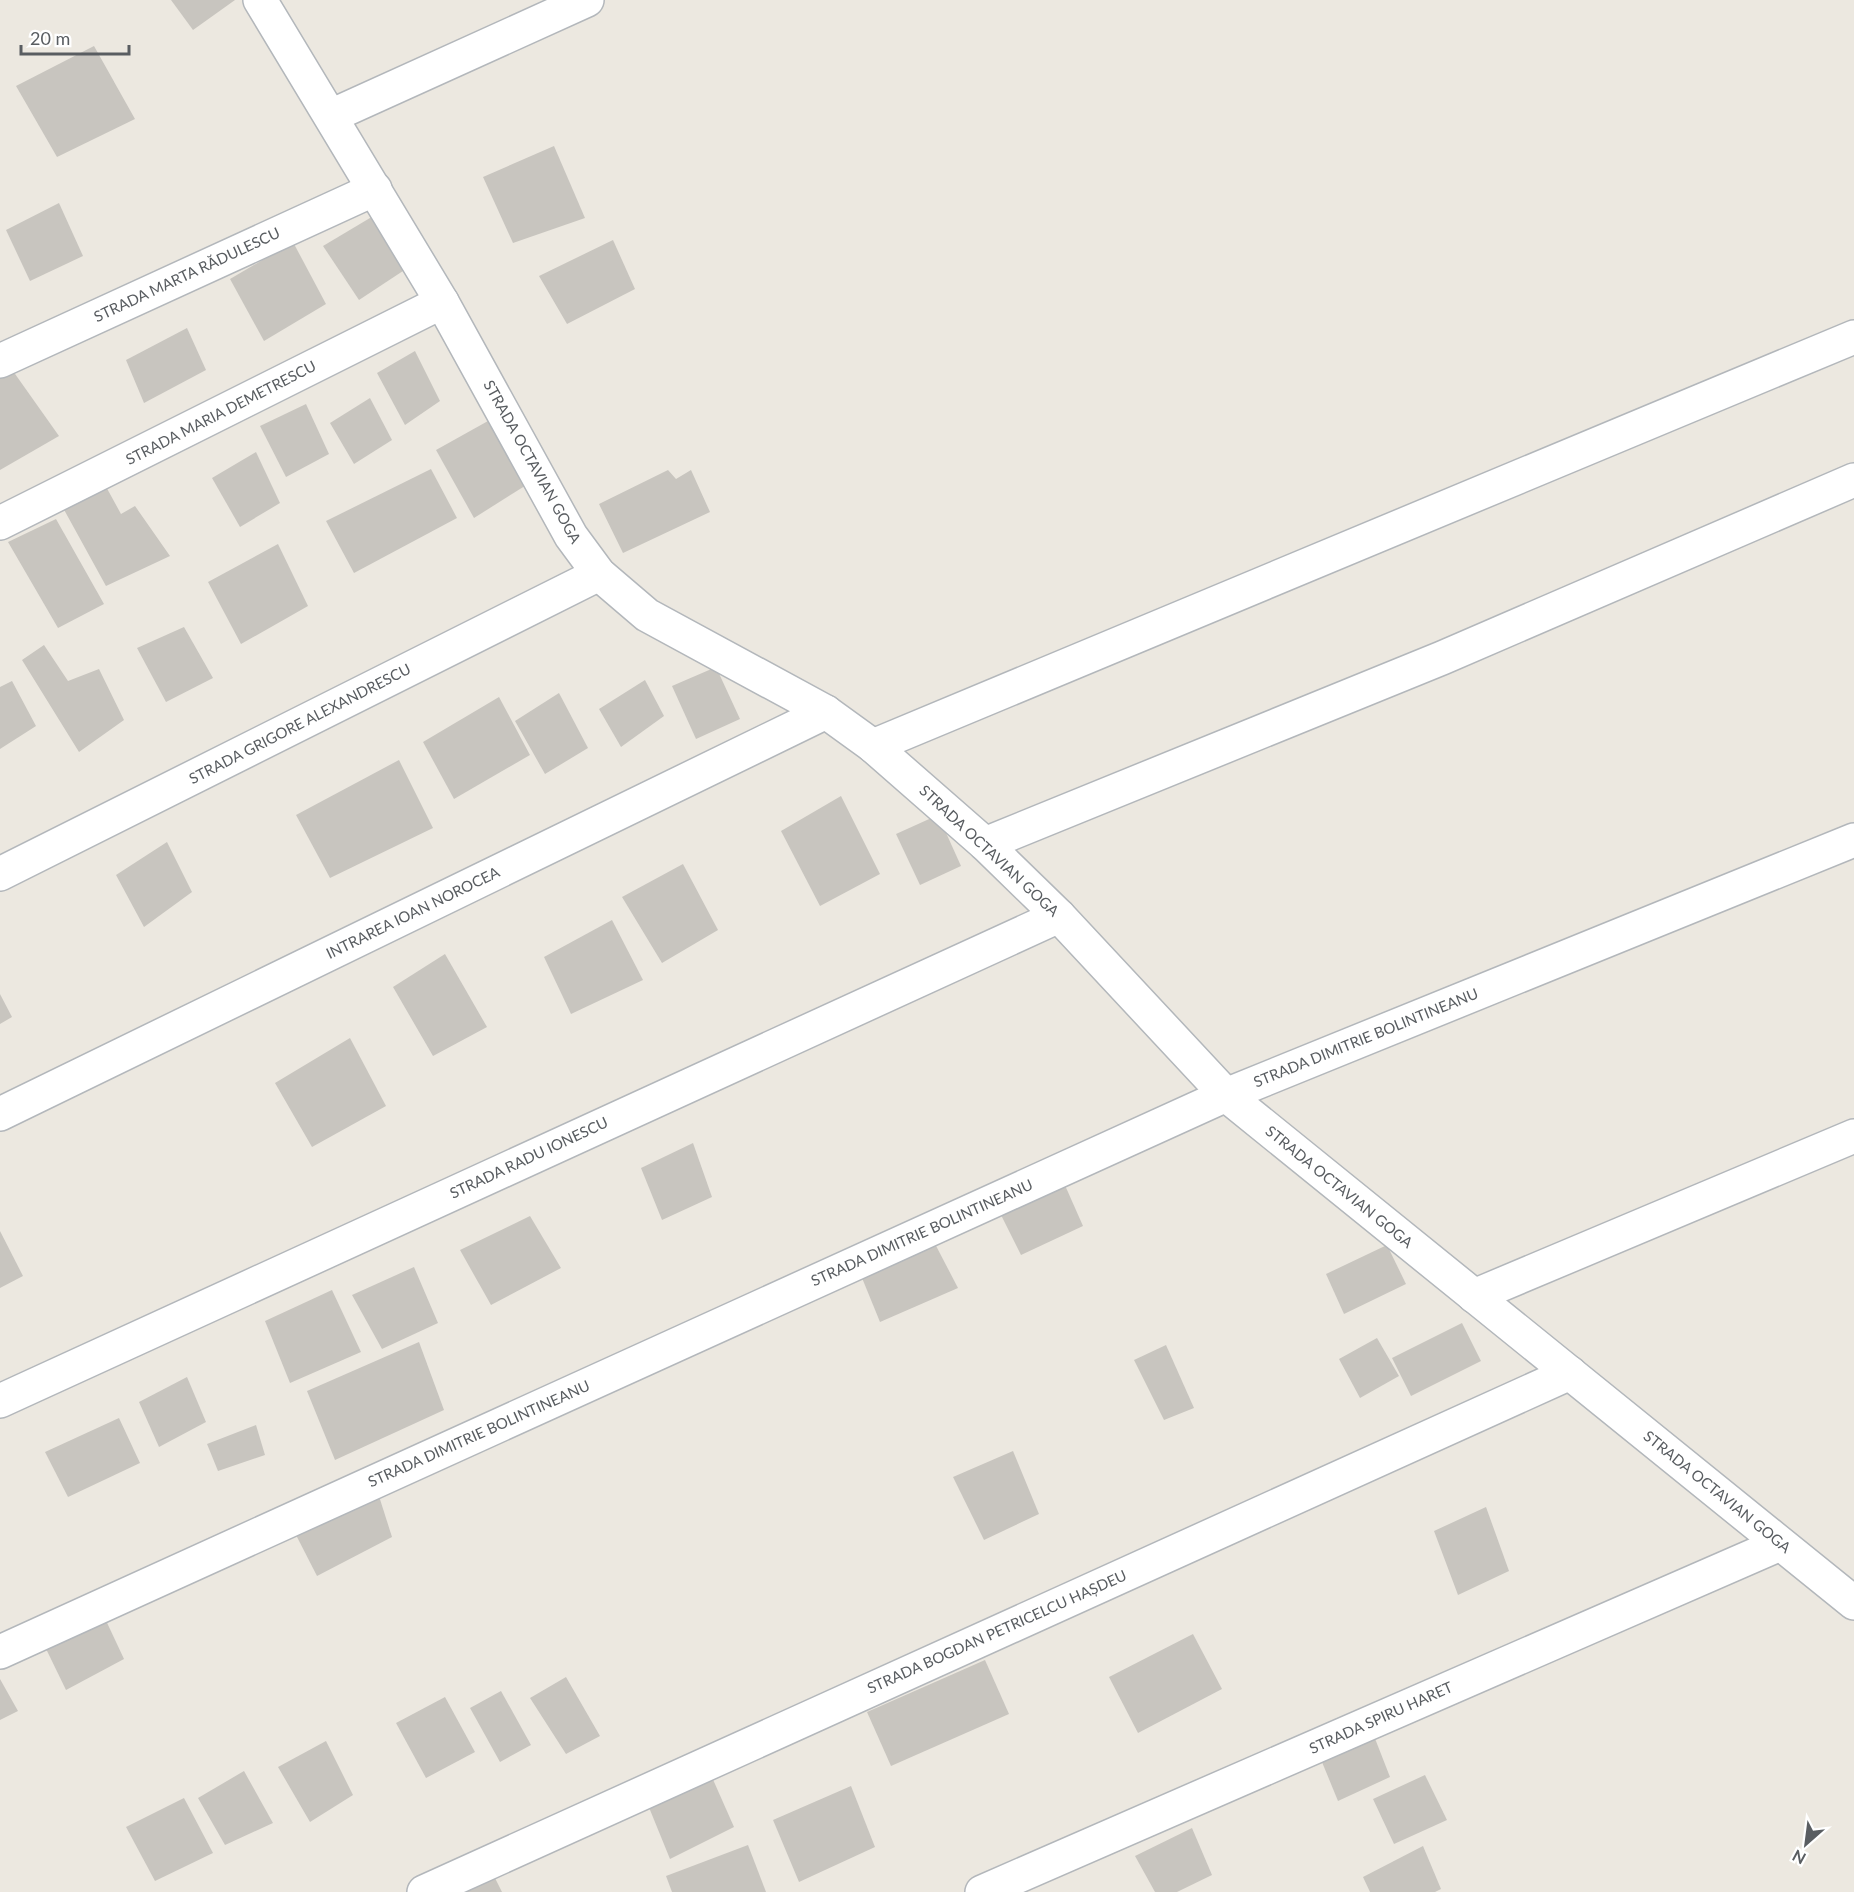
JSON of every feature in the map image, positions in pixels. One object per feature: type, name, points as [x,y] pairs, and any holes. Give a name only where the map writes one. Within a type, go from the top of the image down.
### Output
[{"type":"street","name":"STRADA OCTAVIAN GOGA","points":[[260,0],[442,302],[571,536],[599,574],[647,615],[826,712],[873,746],[985,844],[1059,916],[1226,1095],[1854,1603]]},
{"type":"street","points":[[331,116],[586,0]]},
{"type":"street","name":"STRADA MARTA RĂDULESCU","points":[[0,361],[375,189]]},
{"type":"street","name":"STRADA MARIA DEMETRESCU","points":[[0,523],[442,302]]},
{"type":"street","points":[[873,746],[1854,337]]},
{"type":"street","points":[[985,844],[1442,658],[1854,480]]},
{"type":"street","name":"STRADA GRIGORE ALEXANDRESCU","points":[[0,874],[599,574]]},
{"type":"street","name":"INTRAREA IOAN NOROCEA","points":[[0,1114],[826,712]]},
{"type":"street","name":"STRADA DIMITRIE BOLINTINEANU","points":[[0,1652],[1226,1095],[1854,840]]},
{"type":"street","name":"STRADA RADU IONESCU","points":[[0,1401],[1059,916]]},
{"type":"street","points":[[1474,1296],[1854,1136]]},
{"type":"street","name":"STRADA BOGDAN PETRICELCU HAȘDEU","points":[[424,1892],[1570,1373]]},
{"type":"street","name":"STRADA SPIRU HARET","points":[[981,1892],[1780,1544]]},
{"type":"building","points":[[171,0],[235,0],[193,30]]},
{"type":"building","points":[[94,46],[135,119],[57,157],[16,86]]},
{"type":"building","points":[[554,146],[585,218],[513,243],[483,177]]},
{"type":"building","points":[[59,203],[83,256],[30,281],[6,230]]},
{"type":"building","points":[[375,215],[406,269],[359,300],[323,246]]},
{"type":"building","points":[[613,240],[635,289],[567,324],[539,276]]},
{"type":"building","points":[[293,242],[326,304],[264,341],[230,279]]},
{"type":"building","points":[[187,328],[206,370],[144,403],[126,360]]},
{"type":"building","points":[[415,351],[440,401],[405,425],[377,373]]},
{"type":"building","points":[[8,364],[59,436],[0,470],[0,368]]},
{"type":"building","points":[[370,398],[392,440],[354,464],[330,423]]},
{"type":"building","points":[[306,404],[329,454],[286,477],[260,426]]},
{"type":"building","points":[[488,421],[528,484],[474,518],[436,450]]},
{"type":"building","points":[[256,452],[280,503],[240,527],[212,478]]},
{"type":"building","points":[[431,469],[457,518],[354,573],[326,521]]},
{"type":"building","points":[[668,470],[676,479],[691,470],[710,512],[623,553],[599,504]]},
{"type":"building","points":[[104,483],[121,514],[135,506],[170,556],[106,586],[62,506]]},
{"type":"building","points":[[56,519],[104,604],[58,628],[8,542]]},
{"type":"building","points":[[278,544],[308,606],[241,644],[208,582]]},
{"type":"building","points":[[184,627],[213,678],[166,702],[137,648]]},
{"type":"building","points":[[44,645],[68,681],[99,669],[124,720],[79,752],[22,660]]},
{"type":"building","points":[[716,667],[740,719],[696,739],[672,686]]},
{"type":"building","points":[[645,680],[664,716],[621,747],[599,709]]},
{"type":"building","points":[[12,681],[36,726],[0,749],[0,687]]},
{"type":"building","points":[[559,693],[588,748],[545,774],[515,721]]},
{"type":"building","points":[[499,697],[530,755],[454,799],[423,742]]},
{"type":"building","points":[[399,760],[433,828],[330,878],[296,815]]},
{"type":"building","points":[[841,796],[880,874],[820,906],[781,831]]},
{"type":"building","points":[[938,815],[961,866],[920,885],[896,834]]},
{"type":"building","points":[[167,842],[192,892],[144,927],[116,875]]},
{"type":"building","points":[[683,864],[718,930],[662,963],[622,897]]},
{"type":"building","points":[[612,920],[643,980],[571,1014],[544,957]]},
{"type":"building","points":[[445,954],[487,1027],[433,1056],[393,987]]},
{"type":"building","points":[[0,994],[12,1017],[0,1024]]},
{"type":"building","points":[[350,1038],[386,1106],[312,1147],[275,1083]]},
{"type":"building","points":[[693,1143],[712,1197],[662,1220],[641,1168]]},
{"type":"building","points":[[1064,1183],[1083,1226],[1021,1255],[999,1211]]},
{"type":"building","points":[[530,1216],[561,1268],[491,1305],[460,1250]]},
{"type":"building","points":[[0,1231],[23,1276],[0,1288]]},
{"type":"building","points":[[933,1240],[958,1288],[880,1322],[860,1273]]},
{"type":"building","points":[[1387,1245],[1406,1284],[1344,1314],[1326,1274]]},
{"type":"building","points":[[414,1267],[438,1323],[382,1349],[352,1295]]},
{"type":"building","points":[[332,1290],[361,1352],[290,1383],[265,1321]]},
{"type":"building","points":[[1462,1323],[1481,1361],[1411,1396],[1392,1358]]},
{"type":"building","points":[[1377,1338],[1399,1376],[1360,1398],[1339,1359]]},
{"type":"building","points":[[419,1342],[444,1410],[335,1460],[307,1391]]},
{"type":"building","points":[[1166,1345],[1194,1408],[1164,1420],[1134,1360]]},
{"type":"building","points":[[187,1377],[206,1422],[159,1447],[139,1402]]},
{"type":"building","points":[[119,1418],[140,1463],[68,1497],[45,1452]]},
{"type":"building","points":[[256,1425],[265,1455],[218,1471],[207,1444]]},
{"type":"building","points":[[1013,1451],[1039,1514],[984,1540],[953,1477]]},
{"type":"building","points":[[378,1493],[392,1537],[317,1576],[296,1535]]},
{"type":"building","points":[[1486,1507],[1509,1571],[1458,1595],[1434,1531]]},
{"type":"building","points":[[94,1595],[124,1659],[66,1690],[33,1622]]},
{"type":"building","points":[[1193,1634],[1222,1689],[1138,1733],[1109,1677]]},
{"type":"building","points":[[985,1660],[1009,1714],[891,1766],[867,1712]]},
{"type":"building","points":[[566,1677],[600,1736],[566,1754],[530,1698]]},
{"type":"building","points":[[0,1679],[18,1711],[0,1720]]},
{"type":"building","points":[[501,1691],[531,1745],[500,1762],[470,1708]]},
{"type":"building","points":[[445,1697],[475,1752],[426,1778],[396,1723]]},
{"type":"building","points":[[1367,1718],[1390,1777],[1338,1801],[1315,1745]]},
{"type":"building","points":[[326,1741],[353,1795],[310,1822],[278,1767]]},
{"type":"building","points":[[244,1771],[273,1823],[225,1845],[198,1798]]},
{"type":"building","points":[[711,1775],[734,1827],[670,1859],[648,1805]]},
{"type":"building","points":[[1425,1775],[1447,1820],[1394,1844],[1373,1799]]},
{"type":"building","points":[[851,1786],[875,1847],[799,1882],[773,1820]]},
{"type":"building","points":[[184,1798],[213,1853],[155,1881],[126,1827]]},
{"type":"building","points":[[1192,1828],[1212,1875],[1177,1892],[1155,1892],[1135,1856]]},
{"type":"building","points":[[748,1845],[766,1892],[672,1892],[666,1876]]},
{"type":"building","points":[[1423,1846],[1441,1889],[1435,1892],[1370,1892],[1363,1877]]},
{"type":"building","points":[[493,1874],[502,1892],[457,1892]]}]
